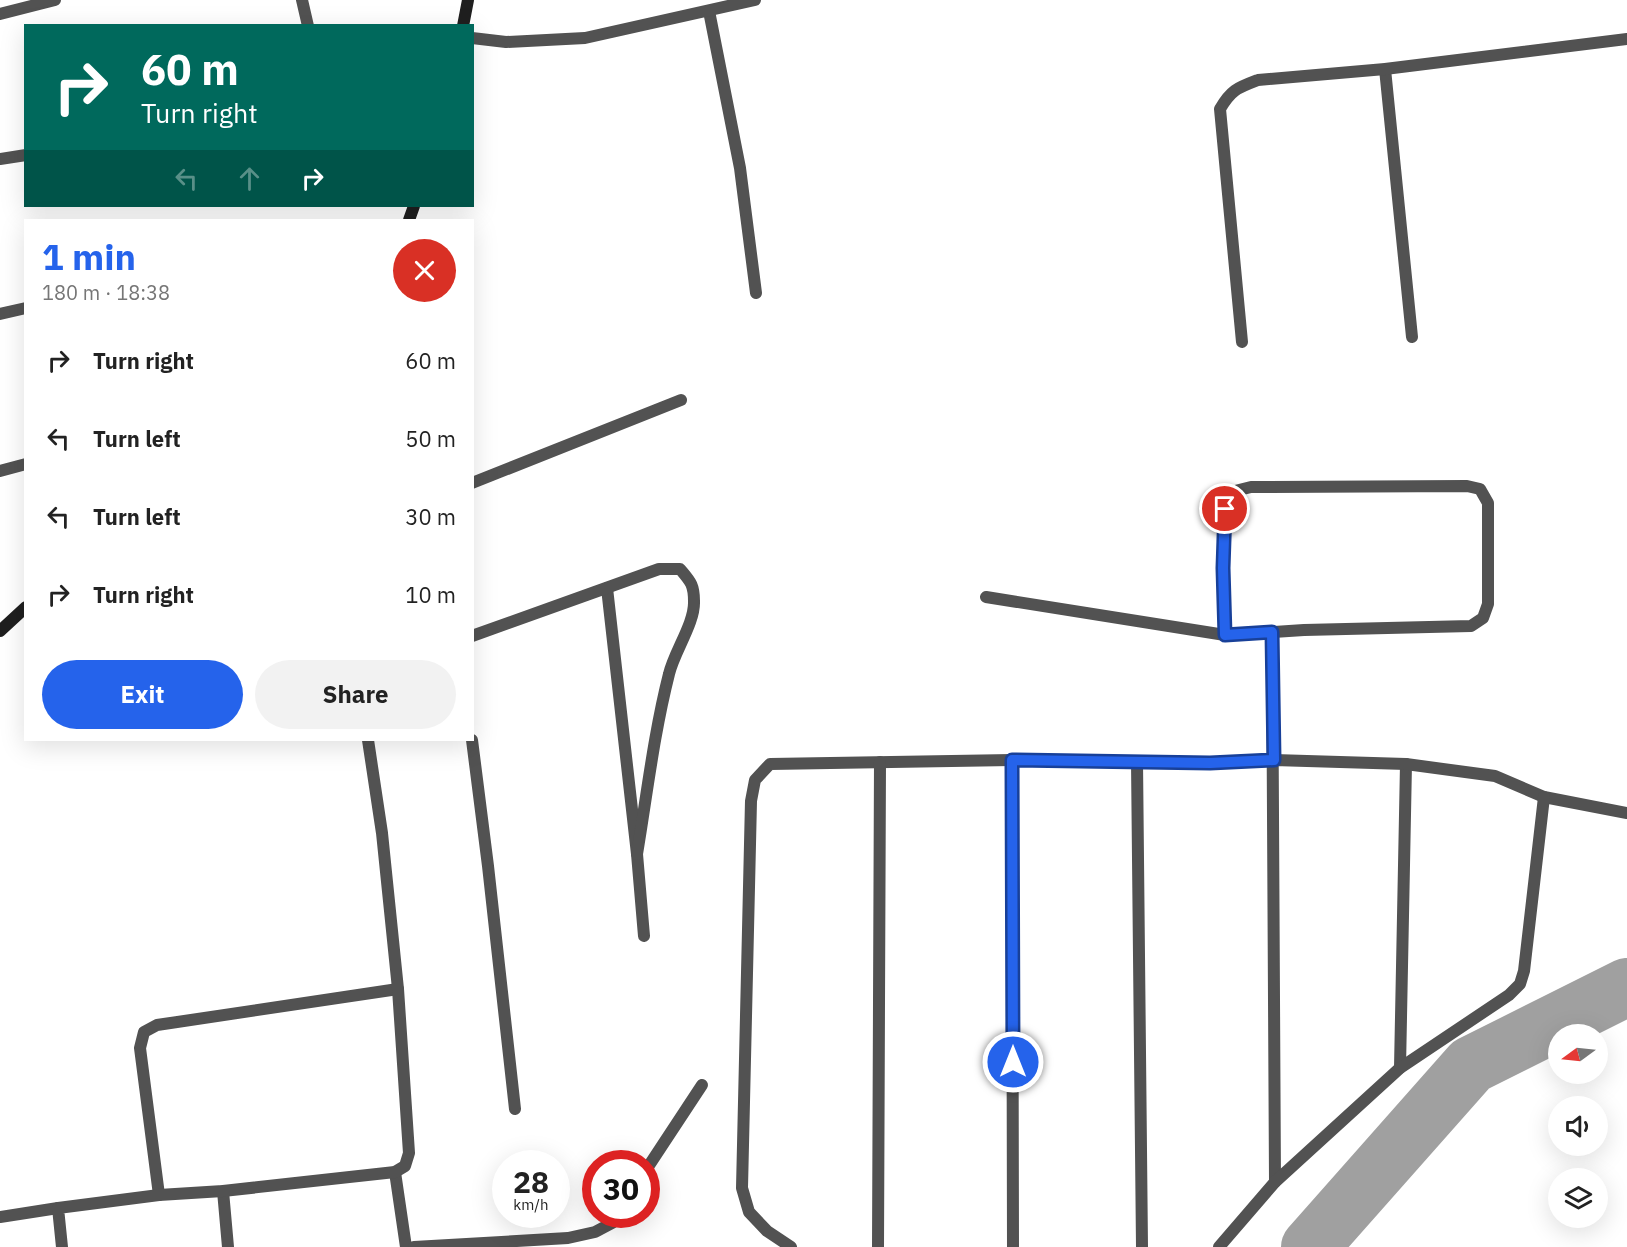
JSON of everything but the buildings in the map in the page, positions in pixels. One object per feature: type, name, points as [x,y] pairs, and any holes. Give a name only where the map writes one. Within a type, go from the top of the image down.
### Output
[{"type":"main road","points":[[463,24],[468,0]]},
{"type":"main road","points":[[0,631],[24,608]]},
{"type":"street","points":[[0,14],[55,0]]},
{"type":"street","points":[[302,0],[308,24]]},
{"type":"street","points":[[474,38],[506,42],[585,38],[755,0]]},
{"type":"street","points":[[709,11],[740,168],[756,293]]},
{"type":"street","points":[[1242,342],[1220,109],[1228,95],[1258,80],[1385,69],[1627,39]]},
{"type":"street","points":[[1385,69],[1412,337]]},
{"type":"street","points":[[0,159],[24,154]]},
{"type":"street","points":[[0,314],[24,308]]},
{"type":"street","points":[[474,482],[681,400]]},
{"type":"street","points":[[0,471],[24,465]]},
{"type":"street","points":[[986,597],[1225,635],[1383,627],[1471,626],[1483,618],[1488,604],[1488,503],[1480,489],[1467,486],[1251,487],[1235,491],[1225,509],[1223,568],[1225,635]]},
{"type":"street","points":[[474,635],[659,569],[680,569],[692,583],[695,603],[688,628],[670,670],[663,698],[637,854]]},
{"type":"street","points":[[607,588],[644,936]]},
{"type":"street","points":[[1272,632],[1275,1182]]},
{"type":"street","points":[[0,1217],[159,1195],[223,1191],[395,1172],[405,1166],[409,1153],[398,989],[382,833],[368,741]]},
{"type":"street","points":[[472,741],[515,1109]]},
{"type":"street","points":[[1012,760],[1013,1247]]},
{"type":"street","points":[[791,1247],[766,1232],[749,1212],[742,1188],[751,801],[755,780],[770,764],[1012,760],[1210,763],[1274,760],[1406,764],[1495,776],[1544,797],[1627,813]]},
{"type":"street","points":[[1137,761],[1142,1247]]},
{"type":"street","points":[[878,1247],[880,762]]},
{"type":"street","points":[[1400,1068],[1406,764]]},
{"type":"street","points":[[1219,1247],[1275,1182],[1400,1068],[1509,994],[1520,984],[1524,971],[1544,797]]},
{"type":"street","points":[[159,1195],[140,1048],[144,1032],[157,1025],[398,989]]},
{"type":"street","points":[[659,1150],[702,1085]]},
{"type":"street","points":[[395,1172],[406,1247]]},
{"type":"street","points":[[223,1191],[228,1247]]},
{"type":"street","points":[[58,1208],[62,1247]]},
{"type":"street","points":[[414,1247],[568,1238],[603,1228]]},
{"type":"waterway","points":[[1310,1247],[1471,1065],[1627,987]]},
{"type":"route","points":[[1013,1062],[1012,760],[1210,763],[1274,760],[1272,632],[1225,635],[1223,568],[1225,509]]}]
